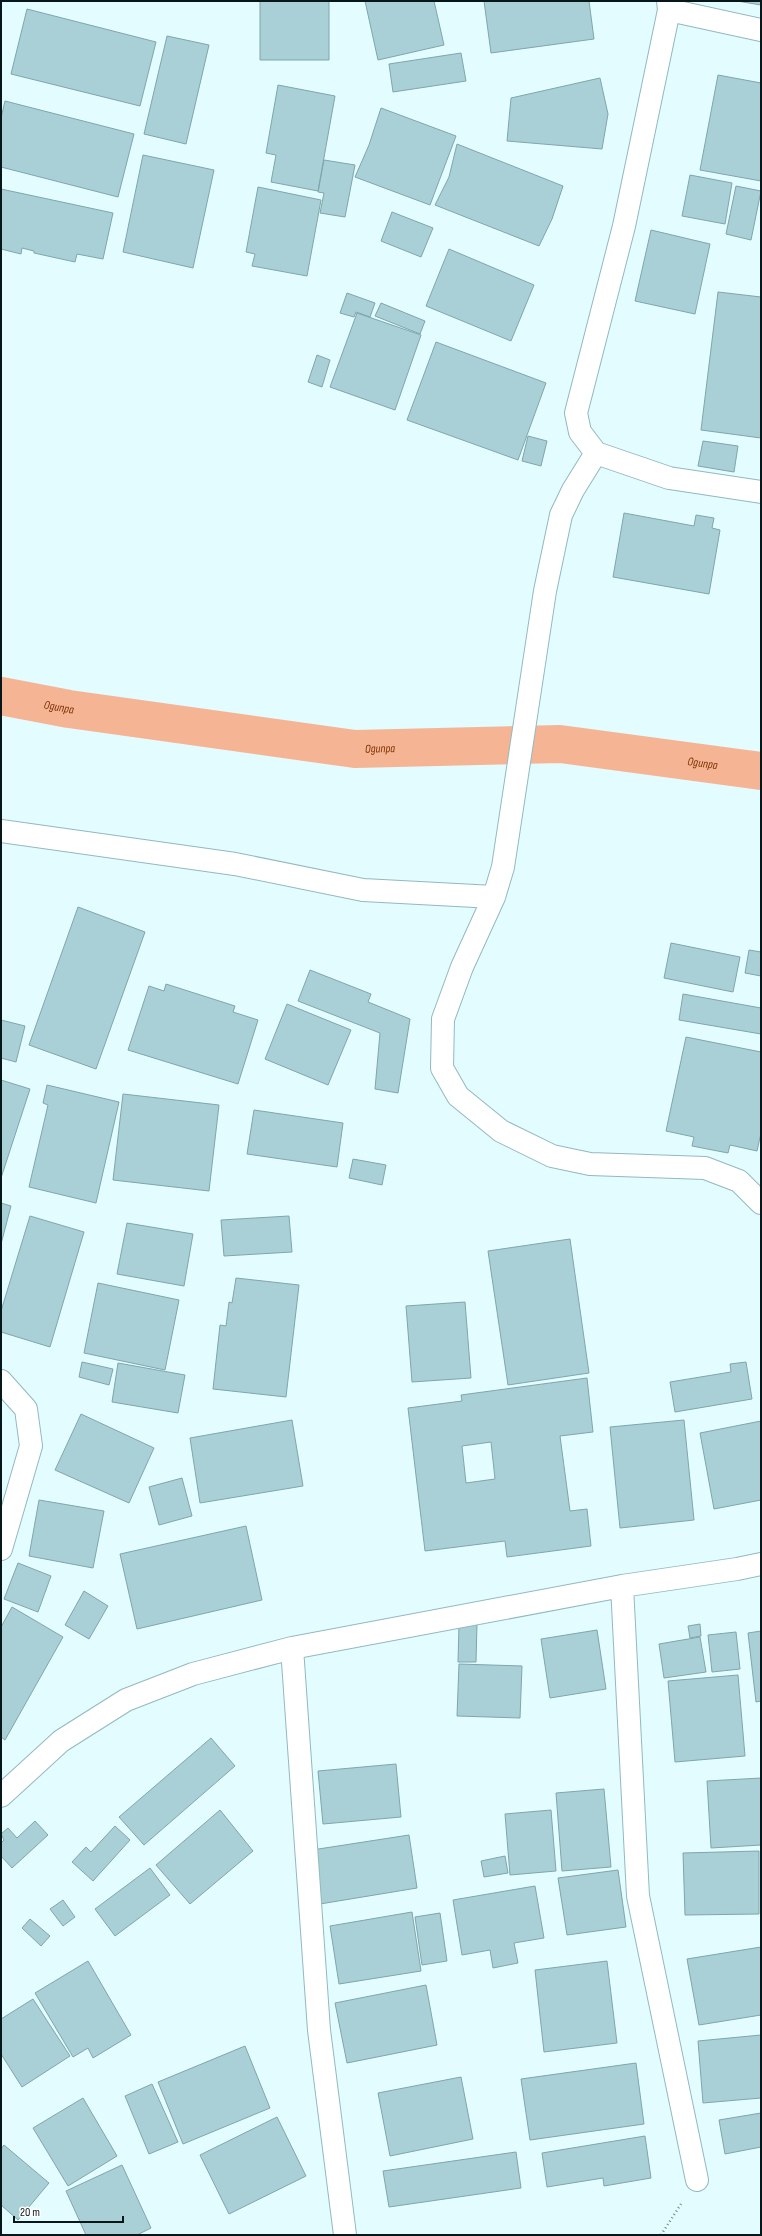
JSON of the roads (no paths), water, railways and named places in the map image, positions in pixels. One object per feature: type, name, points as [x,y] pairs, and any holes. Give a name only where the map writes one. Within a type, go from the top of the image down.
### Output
[{"type":"street","points":[[761,30],[668,5],[624,226],[576,413],[580,432],[596,453],[669,478],[761,492]]},
{"type":"street","points":[[596,453],[561,515],[546,591],[503,867],[494,897],[462,967],[443,1019],[442,1068],[458,1096],[501,1132],[552,1156],[590,1164],[705,1168],[738,1181],[761,1203]]},
{"type":"street","points":[[1,831],[235,864],[363,890],[494,897]]},
{"type":"street","points":[[1,1381],[26,1409],[31,1446],[1,1549]]},
{"type":"street","points":[[1,1796],[61,1741],[126,1700],[193,1674],[292,1648],[622,1586],[737,1570],[761,1564]]},
{"type":"street","points":[[622,1586],[638,1896],[697,2180]]},
{"type":"street","points":[[292,1648],[319,2030],[345,2235]]},
{"type":"waterway","name":"Ogunpa","points":[[1,696],[69,709],[355,749],[560,744],[761,771]]}]
